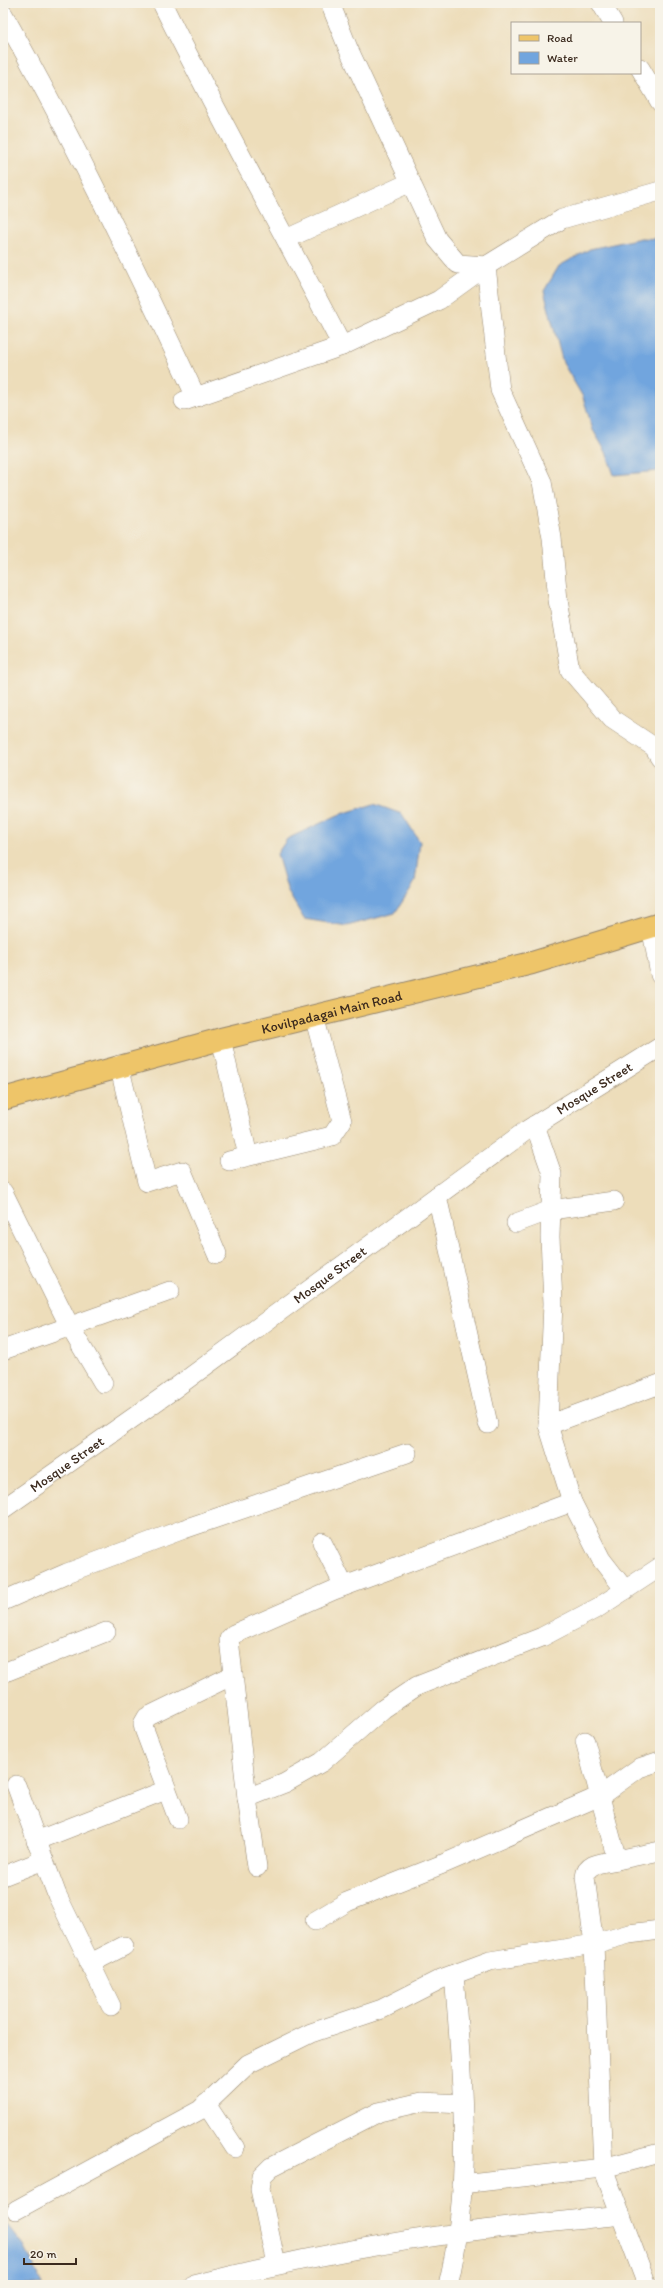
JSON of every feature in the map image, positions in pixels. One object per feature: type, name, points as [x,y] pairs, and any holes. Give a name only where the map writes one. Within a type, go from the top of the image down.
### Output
[{"type":"main road","name":"Kovilpadagai Main Road","points":[[3,1098],[119,1066],[314,1016],[532,963],[655,925]]},
{"type":"street","points":[[162,3],[241,159],[286,239],[342,346]]},
{"type":"street","points":[[330,3],[348,48],[437,239],[458,264],[486,266]]},
{"type":"street","points":[[601,3],[612,22]]},
{"type":"street","points":[[3,14],[54,105],[144,285],[190,399],[342,346],[439,300],[486,266],[562,219],[660,190]]},
{"type":"street","points":[[641,70],[660,102]]},
{"type":"street","points":[[286,239],[411,182]]},
{"type":"street","points":[[486,266],[500,390],[542,482],[552,538],[558,600],[570,670],[612,719],[654,747],[660,757]]},
{"type":"street","points":[[655,925],[660,975]]},
{"type":"street","points":[[229,1161],[332,1136],[342,1121],[314,1016]]},
{"type":"street","points":[[221,1040],[248,1156]]},
{"type":"street","name":"Mosque Street","points":[[3,1509],[167,1394],[535,1125],[660,1047]]},
{"type":"street","points":[[119,1066],[147,1182],[182,1171],[217,1254]]},
{"type":"street","points":[[535,1125],[552,1174],[550,1237],[553,1303],[548,1425],[572,1502],[602,1559],[625,1590]]},
{"type":"street","points":[[3,1192],[70,1327],[103,1383]]},
{"type":"street","points":[[437,1196],[488,1424]]},
{"type":"street","points":[[516,1223],[551,1210],[614,1201]]},
{"type":"street","points":[[3,1350],[170,1291]]},
{"type":"street","points":[[548,1425],[660,1384]]},
{"type":"street","points":[[3,1601],[67,1573],[184,1529],[407,1453]]},
{"type":"street","points":[[257,1867],[247,1798],[229,1639],[234,1634],[344,1586],[572,1502]]},
{"type":"street","points":[[322,1542],[344,1586]]},
{"type":"street","points":[[247,1798],[285,1782],[322,1762],[383,1709],[417,1686],[542,1637],[599,1607],[660,1567]]},
{"type":"street","points":[[3,1673],[106,1632]]},
{"type":"street","points":[[178,1819],[144,1730],[144,1720],[168,1706],[233,1675]]},
{"type":"street","points":[[585,1741],[618,1860]]},
{"type":"street","points":[[315,1921],[347,1902],[443,1864],[600,1796],[639,1768],[660,1761]]},
{"type":"street","points":[[16,1785],[57,1895],[89,1964],[111,2006]]},
{"type":"street","points":[[36,1841],[166,1790]]},
{"type":"street","points":[[647,2285],[603,2168],[594,1944],[585,1872],[590,1866],[660,1851]]},
{"type":"street","points":[[3,1876],[44,1860]]},
{"type":"street","points":[[16,2210],[148,2140],[200,2110],[248,2064],[310,2033],[382,2009],[454,1974],[490,1961],[594,1944],[629,1934],[660,1930]]},
{"type":"street","points":[[89,1964],[124,1946]]},
{"type":"street","points":[[448,2285],[457,2249],[461,2184],[462,2104],[454,1974]]},
{"type":"street","points":[[276,2264],[260,2190],[262,2176],[271,2167],[379,2112],[422,2102],[462,2104]]},
{"type":"street","points":[[206,2104],[235,2148]]},
{"type":"street","points":[[461,2184],[603,2168],[660,2153]]},
{"type":"street","points":[[193,2285],[276,2264],[458,2233],[621,2215]]},
{"type":"water","points":[[641,238],[660,239],[660,471],[614,475],[606,452],[593,430],[583,397],[563,363],[544,291],[559,266],[590,249]]},
{"type":"water","points":[[374,804],[402,814],[420,842],[415,882],[395,913],[347,926],[304,919],[288,892],[277,854],[287,839],[338,815]]},
{"type":"water","points":[[3,2220],[24,2246],[43,2285],[3,2285]]}]
